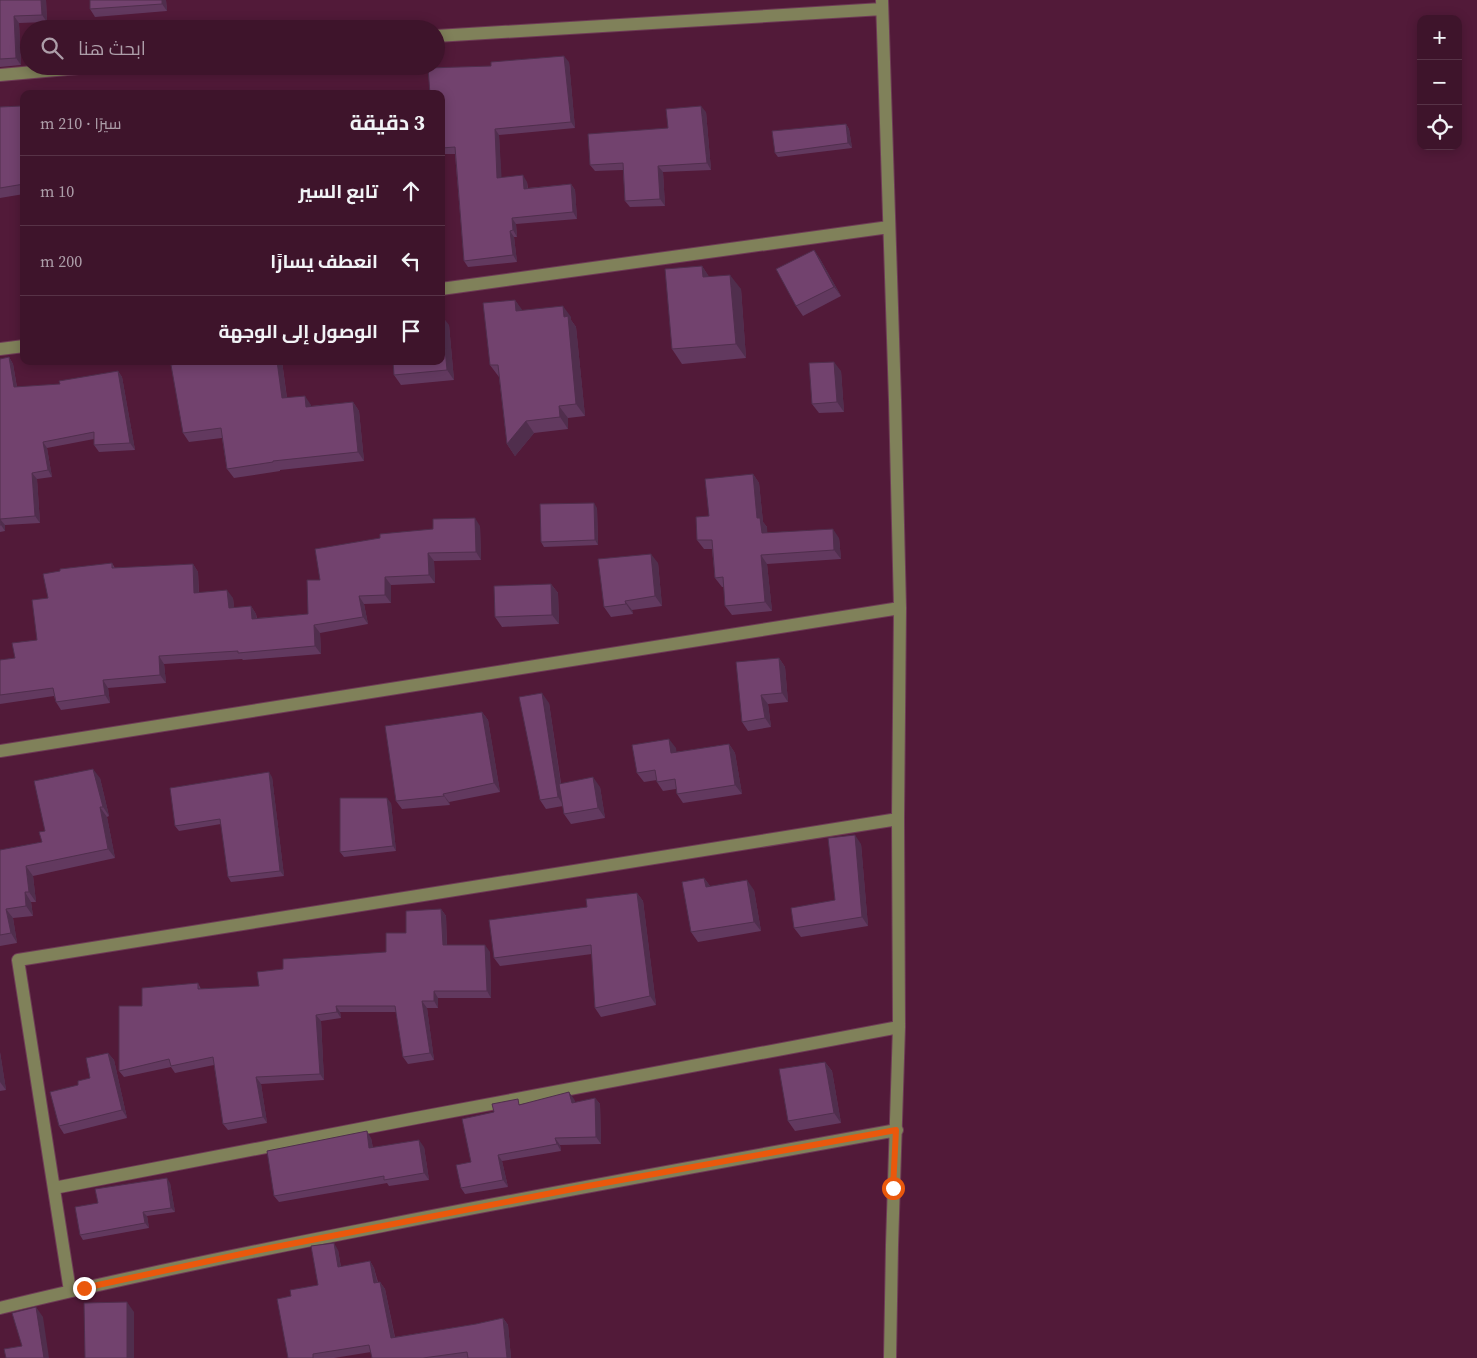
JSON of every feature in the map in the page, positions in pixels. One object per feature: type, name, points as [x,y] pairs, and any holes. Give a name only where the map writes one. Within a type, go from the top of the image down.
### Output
[{"type":"street","points":[[445,35],[882,4],[900,608],[899,1027],[890,1358]]},
{"type":"street","points":[[0,76],[20,74]]},
{"type":"street","points":[[445,287],[889,227]]},
{"type":"street","points":[[0,349],[20,346]]},
{"type":"street","points":[[0,751],[900,608]]},
{"type":"street","points":[[70,1291],[18,960],[898,819]]},
{"type":"street","points":[[54,1188],[899,1027]]},
{"type":"street","points":[[0,1308],[260,1250],[578,1188],[896,1130]]},
{"type":"building","points":[[0,0],[41,0],[42,15],[14,16],[16,58],[0,59]]},
{"type":"building","points":[[90,0],[162,0],[162,4],[90,9]]},
{"type":"building","points":[[564,56],[571,122],[495,129],[497,178],[523,175],[524,189],[571,184],[573,212],[512,218],[513,230],[510,231],[513,255],[464,261],[455,147],[445,148],[445,90],[430,90],[429,75],[445,75],[445,67],[491,66],[491,62]]},
{"type":"building","points":[[20,106],[20,185],[0,188],[0,107]]},
{"type":"building","points":[[701,106],[707,163],[658,166],[660,199],[625,201],[623,163],[590,165],[588,134],[668,128],[666,109]]},
{"type":"building","points":[[846,124],[848,143],[775,153],[772,131]]},
{"type":"building","points":[[814,250],[834,287],[796,306],[776,269]]},
{"type":"building","points":[[702,266],[703,277],[730,275],[736,344],[672,349],[665,269]]},
{"type":"building","points":[[515,300],[516,311],[563,306],[564,317],[568,316],[576,404],[559,406],[560,417],[526,421],[507,444],[498,365],[490,365],[483,303]]},
{"type":"building","points":[[445,348],[447,370],[394,375],[393,365],[445,365]]},
{"type":"building","points":[[9,357],[14,387],[60,384],[59,381],[118,371],[130,443],[94,445],[94,432],[43,442],[48,470],[32,473],[35,516],[0,519],[0,359]]},
{"type":"building","points":[[834,362],[837,402],[812,404],[809,363]]},
{"type":"building","points":[[171,365],[278,365],[282,398],[305,396],[306,407],[353,402],[358,452],[273,461],[227,469],[221,428],[183,433]]},
{"type":"building","points":[[753,474],[757,518],[760,518],[762,533],[833,529],[834,550],[761,555],[765,602],[725,606],[723,577],[715,578],[712,540],[697,540],[696,517],[709,516],[705,479]]},
{"type":"building","points":[[594,503],[595,540],[541,542],[540,504]]},
{"type":"building","points":[[475,518],[476,552],[428,553],[429,575],[385,577],[385,595],[359,596],[363,617],[314,625],[315,646],[238,653],[238,651],[159,656],[160,675],[103,680],[105,695],[56,702],[53,688],[0,695],[0,660],[15,658],[12,643],[37,640],[32,600],[48,598],[43,574],[60,571],[60,569],[112,563],[112,568],[193,564],[194,593],[227,590],[229,608],[251,606],[252,619],[308,614],[307,580],[320,580],[315,549],[380,538],[380,534],[433,529],[433,519]]},
{"type":"building","points":[[651,554],[655,596],[625,601],[626,604],[604,607],[598,559]]},
{"type":"building","points":[[551,584],[552,615],[495,617],[494,586]]},
{"type":"building","points":[[779,658],[782,693],[761,695],[765,718],[742,722],[736,662]]},
{"type":"building","points":[[542,693],[558,797],[540,800],[519,697]]},
{"type":"building","points":[[482,712],[494,783],[443,794],[444,796],[396,801],[385,726]]},
{"type":"building","points":[[669,739],[671,753],[729,744],[735,785],[677,794],[675,779],[657,782],[655,770],[637,773],[632,745]]},
{"type":"building","points":[[93,769],[103,807],[100,807],[108,849],[26,866],[29,892],[25,892],[26,906],[6,909],[11,933],[0,935],[0,850],[42,842],[39,832],[45,831],[34,781]]},
{"type":"building","points":[[269,772],[280,871],[228,877],[220,819],[175,826],[170,788]]},
{"type":"building","points":[[593,777],[598,808],[564,814],[559,784]]},
{"type":"building","points":[[340,798],[387,798],[393,846],[340,852]]},
{"type":"building","points":[[855,835],[862,917],[794,928],[791,908],[835,900],[828,838]]},
{"type":"building","points":[[704,878],[706,887],[747,880],[754,922],[691,932],[682,882]]},
{"type":"building","points":[[637,893],[650,996],[595,1008],[591,945],[494,958],[489,920],[587,907],[586,899]]},
{"type":"building","points":[[441,909],[443,945],[485,945],[487,991],[434,991],[434,1001],[422,1001],[430,1053],[403,1057],[395,1006],[336,1006],[337,1012],[316,1015],[320,1074],[256,1077],[263,1117],[223,1124],[213,1057],[171,1066],[169,1059],[119,1071],[119,1006],[142,1006],[142,988],[198,983],[198,989],[259,986],[257,972],[283,969],[283,959],[386,952],[386,933],[406,933],[406,911]]},
{"type":"building","points":[[108,1053],[122,1110],[59,1126],[50,1092],[78,1085],[78,1081],[90,1078],[86,1058]]},
{"type":"building","points":[[825,1062],[834,1113],[788,1121],[779,1069]]},
{"type":"building","points":[[569,1092],[572,1103],[595,1098],[596,1137],[555,1138],[557,1144],[498,1155],[503,1180],[461,1188],[456,1165],[471,1162],[462,1119],[494,1112],[492,1104],[518,1099],[519,1105]]},
{"type":"building","points":[[367,1131],[369,1148],[419,1140],[424,1173],[384,1180],[384,1176],[274,1196],[267,1151]]},
{"type":"building","points":[[167,1178],[171,1208],[143,1212],[145,1223],[80,1235],[75,1207],[98,1203],[95,1189]]},
{"type":"building","points":[[334,1243],[338,1267],[370,1261],[374,1283],[380,1282],[391,1338],[503,1318],[507,1358],[468,1358],[467,1352],[423,1358],[372,1358],[369,1345],[313,1354],[313,1358],[288,1358],[277,1299],[291,1296],[290,1290],[318,1285],[311,1246]]},
{"type":"building","points":[[127,1302],[127,1358],[85,1358],[84,1303]]},
{"type":"building","points":[[36,1307],[44,1358],[6,1358],[4,1349],[22,1346],[12,1313]]},
{"type":"route","points":[[84,1288],[260,1250],[588,1186],[896,1130],[893,1188]]}]
